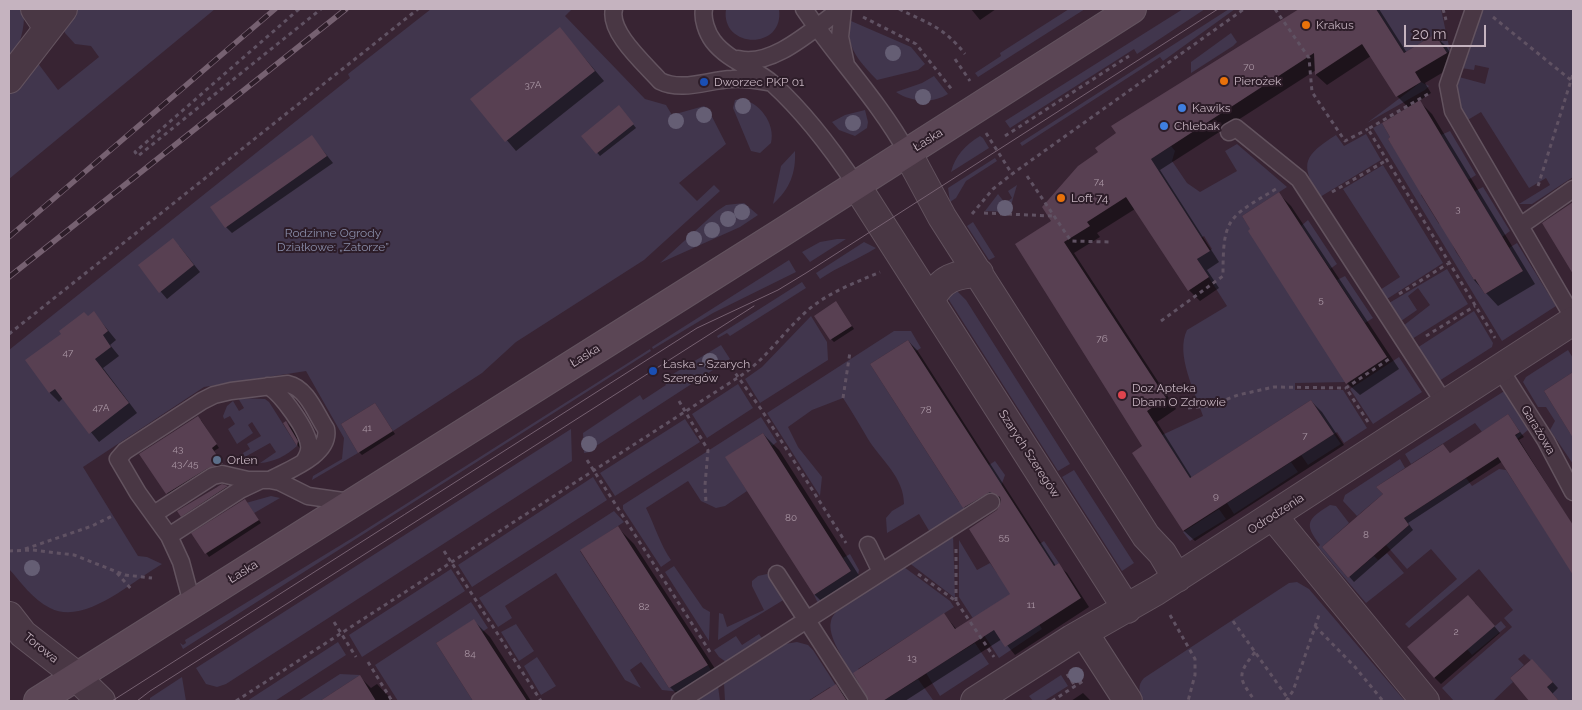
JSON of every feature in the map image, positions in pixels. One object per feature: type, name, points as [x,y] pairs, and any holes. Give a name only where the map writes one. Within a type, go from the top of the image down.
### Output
[{"type":"main road","name":"Łaska","points":[[38,701],[1132,9]]},
{"type":"street","points":[[9,79],[48,15]]},
{"type":"street","points":[[907,152],[942,217],[1146,536],[1162,553],[1176,578]]},
{"type":"street","name":"Szarych Szeregów","points":[[856,185],[1128,608]]},
{"type":"street","points":[[931,300],[936,289],[944,280],[954,276],[979,273]]},
{"type":"street","name":"Odrodzenia","points":[[975,701],[1176,578],[1573,321]]},
{"type":"street","points":[[1273,516],[1425,701]]},
{"type":"street","name":"Torowa","points":[[9,616],[24,634],[76,677],[101,701]]},
{"type":"street","points":[[1084,633],[1128,701]]},
{"type":"lane","points":[[614,9],[613,22],[619,35],[660,81],[665,84],[678,86],[732,79],[772,83]]},
{"type":"lane","points":[[704,9],[706,28],[713,41],[725,53],[772,83],[810,123],[856,185]]},
{"type":"lane","points":[[786,47],[796,34],[800,9]]},
{"type":"lane","points":[[804,9],[846,67],[881,109],[907,152]]},
{"type":"lane","points":[[1474,9],[1451,73],[1449,92],[1452,111],[1573,317]]},
{"type":"lane","points":[[725,53],[740,60],[756,61],[773,57],[816,27],[847,10]]},
{"type":"lane","points":[[846,67],[840,37],[847,10]]},
{"type":"lane","points":[[1229,132],[1236,128],[1299,179],[1446,404]]},
{"type":"lane","points":[[1520,226],[1573,189]]},
{"type":"lane","name":"Garażowa","points":[[1500,369],[1546,441],[1573,492]]},
{"type":"lane","points":[[168,536],[240,490],[305,460],[325,444],[328,436],[326,430],[297,386],[268,386],[231,391],[202,401],[120,455],[120,464],[168,536],[181,562],[192,604]]},
{"type":"lane","points":[[154,514],[213,476],[230,474],[248,480],[280,482],[308,496],[342,501],[358,499]]},
{"type":"lane","points":[[680,701],[991,502]]},
{"type":"lane","points":[[868,545],[875,575]]},
{"type":"lane","points":[[777,574],[858,701]]},
{"type":"path","points":[[299,9],[134,152],[138,156],[321,9]]},
{"type":"path","points":[[9,334],[418,9]]},
{"type":"path","points":[[898,9],[942,30],[952,37],[965,54]]},
{"type":"path","points":[[970,216],[981,207],[994,189],[1012,174],[1244,9]]},
{"type":"path","points":[[1275,9],[1309,58],[1312,92],[1345,141],[1427,94],[1449,92]]},
{"type":"path","points":[[847,10],[916,44],[955,94]]},
{"type":"path","points":[[1491,15],[1572,81]]},
{"type":"path","points":[[1005,136],[1130,56]]},
{"type":"path","points":[[955,59],[972,83]]},
{"type":"path","points":[[1539,182],[1573,74]]},
{"type":"path","points":[[1368,129],[1495,339]]},
{"type":"path","points":[[984,131],[1012,174]]},
{"type":"path","points":[[1314,203],[1386,160]]},
{"type":"path","points":[[1027,176],[1052,216],[1071,241],[1111,242]]},
{"type":"path","points":[[1161,322],[1223,276],[1223,238],[1227,225],[1236,214],[1275,190],[1299,179]]},
{"type":"path","points":[[984,214],[1052,216]]},
{"type":"path","points":[[1381,305],[1449,263]]},
{"type":"path","points":[[236,701],[738,378],[764,358],[779,338],[814,305],[842,288],[886,269]]},
{"type":"path","points":[[1188,408],[1208,406],[1238,395],[1274,387],[1346,388],[1475,306]]},
{"type":"path","points":[[843,398],[850,352]]},
{"type":"path","points":[[731,367],[875,575]]},
{"type":"path","points":[[1346,388],[1373,430]]},
{"type":"path","points":[[679,401],[708,450],[705,486],[706,503]]},
{"type":"path","points":[[586,460],[724,674]]},
{"type":"path","points":[[17,551],[64,537],[112,516]]},
{"type":"path","points":[[956,524],[956,601]]},
{"type":"path","points":[[9,551],[33,550],[74,555],[114,572],[152,578]]},
{"type":"path","points":[[444,551],[541,701]]},
{"type":"path","points":[[899,560],[956,601],[998,663]]},
{"type":"path","points":[[114,572],[132,590]]},
{"type":"path","points":[[1288,701],[1320,612]]},
{"type":"path","points":[[1233,621],[1288,701]]},
{"type":"path","points":[[334,622],[356,657]]},
{"type":"path","points":[[1315,626],[1355,667],[1383,701]]},
{"type":"path","points":[[1188,701],[1196,670],[1195,659],[1191,649]]},
{"type":"path","points":[[1255,652],[1241,670],[1240,678],[1255,701]]},
{"type":"path","points":[[368,662],[392,701]]},
{"type":"path","points":[[1063,668],[1074,686]]},
{"type":"path","points":[[1052,701],[1090,676]]},
{"type":"green space","points":[[9,9],[24,9],[24,24],[21,37],[9,64]]},
{"type":"green space","points":[[74,9],[215,9],[9,179],[9,92],[34,58],[58,90],[99,57],[91,46],[75,44],[65,33],[61,23]]},
{"type":"green space","name":"Rodzinne Ogrody Działkowe: „Zatorze”","points":[[431,9],[572,9],[565,16],[645,99],[666,105],[672,115],[704,106],[708,109],[726,144],[679,183],[697,201],[714,185],[720,191],[644,260],[516,342],[482,373],[393,431],[375,403],[341,424],[358,453],[312,480],[313,476],[342,459],[344,438],[306,371],[204,387],[83,467],[138,556],[147,557],[162,564],[123,590],[93,606],[78,611],[64,612],[44,605],[9,569],[9,350],[350,78],[348,74]]},
{"type":"green space","points":[[726,9],[779,9],[778,23],[772,32],[763,38],[752,40],[742,38],[733,32],[727,22]]},
{"type":"green space","points":[[1069,9],[1085,9],[978,77],[975,73],[1001,56],[1000,53]]},
{"type":"green space","points":[[1183,9],[1205,9],[1137,54],[1134,49],[1010,128],[1005,121]]},
{"type":"green space","points":[[1229,9],[1235,9],[1163,61],[1160,57],[1022,146],[1020,143]]},
{"type":"green space","points":[[1376,9],[1441,9],[1450,51],[1447,53],[1435,34],[1404,53]]},
{"type":"green space","points":[[1483,9],[1573,9],[1573,177],[1532,204],[1519,204],[1550,185],[1546,178],[1529,188],[1481,112],[1466,121],[1459,105],[1459,77],[1485,84],[1489,68],[1475,65],[1474,70],[1461,68]]},
{"type":"green space","points":[[851,21],[911,47],[925,64],[918,70],[877,80],[855,54],[850,39]]},
{"type":"green space","points":[[1231,33],[1237,42],[1233,46],[1191,73],[1191,62]]},
{"type":"green space","points":[[934,76],[948,94],[935,99],[915,100],[896,92],[922,83]]},
{"type":"green space","points":[[1421,82],[1429,86],[1367,123]]},
{"type":"green space","points":[[740,99],[754,104],[764,115],[771,128],[771,143],[760,153],[751,151],[733,108],[735,100]]},
{"type":"green space","points":[[865,110],[868,122],[867,128],[855,136],[839,130],[832,122],[845,115]]},
{"type":"green space","points":[[1382,123],[1390,137],[1388,139],[1423,193],[1421,195],[1439,224],[1442,223],[1456,252],[1485,294],[1523,271],[1509,248],[1517,243],[1556,306],[1502,341],[1373,128]]},
{"type":"green space","points":[[1450,131],[1476,175],[1468,180],[1441,135]]},
{"type":"green space","points":[[1366,134],[1381,160],[1320,197],[1307,168],[1312,154],[1317,148],[1336,135],[1344,146]]},
{"type":"green space","points":[[980,136],[989,148],[951,172],[961,151]]},
{"type":"green space","points":[[1237,144],[1287,187],[1242,216],[1349,382],[1295,383],[1295,390],[1343,390],[1367,428],[1344,443],[1337,432],[1334,434],[1311,400],[1161,497],[1150,480],[1162,435],[1203,416],[1185,362],[1183,350],[1187,330],[1227,306],[1197,259],[1212,249],[1204,236],[1201,238],[1138,167],[1171,146],[1175,151],[1172,161],[1187,183],[1200,192],[1237,171],[1225,151]]},
{"type":"green space","points":[[795,151],[791,180],[784,192],[773,204],[781,166]]},
{"type":"green space","points":[[995,158],[997,161],[966,181],[956,198],[950,202],[948,188]]},
{"type":"green space","points":[[1383,165],[1443,263],[1387,299],[1380,290],[1400,277],[1343,189]]},
{"type":"green space","points":[[1017,185],[1009,212],[985,211],[998,194],[1005,203],[1012,198],[1008,191]]},
{"type":"green space","points":[[1483,187],[1510,231],[1502,237],[1475,191]]},
{"type":"green space","points":[[744,203],[758,215],[740,227],[660,263],[717,211],[726,205]]},
{"type":"green space","points":[[1308,220],[1337,264],[1330,269],[1301,226]]},
{"type":"green space","points":[[973,222],[995,257],[989,260],[967,226]]},
{"type":"green space","points":[[846,239],[810,262],[802,252],[820,242]]},
{"type":"green space","points":[[864,242],[876,248],[820,279],[816,273]]},
{"type":"green space","points":[[789,260],[796,272],[713,313],[653,349],[652,347]]},
{"type":"green space","points":[[1447,269],[1468,304],[1412,339],[1403,326],[1430,305],[1418,288],[1408,296],[1417,310],[1401,321],[1389,303]]},
{"type":"green space","points":[[1345,276],[1373,318],[1365,323],[1337,280]]},
{"type":"green space","points":[[802,282],[806,288],[730,336],[727,333],[718,338],[717,336]]},
{"type":"green space","points":[[953,287],[966,300],[1070,464],[1058,471],[949,300],[948,295]]},
{"type":"green space","points":[[1474,311],[1493,343],[1492,347],[1439,381],[1417,348]]},
{"type":"green space","points":[[811,316],[827,342],[828,360],[760,403],[745,379],[762,367]]},
{"type":"green space","points":[[894,331],[911,331],[921,348],[916,351],[908,340],[870,364],[959,502],[989,465],[995,461],[1005,475],[1000,489],[931,534],[919,514],[887,533],[886,518],[892,511],[904,504],[903,494],[891,469],[873,447],[843,398],[812,410],[788,427],[798,447],[822,477],[820,496],[767,413]]},
{"type":"green space","points":[[721,345],[730,359],[596,446],[590,452],[584,453],[583,433],[640,395],[643,400],[666,385],[663,380]]},
{"type":"green space","points":[[650,349],[651,351],[183,649],[180,643],[183,645],[186,643],[185,640],[354,537]]},
{"type":"green space","points":[[1568,350],[1573,358],[1573,372],[1544,391],[1570,433],[1573,431],[1573,464],[1550,430],[1555,421],[1546,407],[1538,407],[1523,382],[1526,377]]},
{"type":"green space","points":[[1399,357],[1422,392],[1373,424],[1350,389]]},
{"type":"green space","points":[[738,384],[753,408],[707,438],[692,414]]},
{"type":"green space","points":[[1506,390],[1528,425],[1528,430],[1517,439],[1515,436],[1520,432],[1508,414],[1482,432],[1475,423],[1411,464],[1405,454]]},
{"type":"green space","points":[[238,398],[265,399],[269,402],[297,446],[280,458],[270,461],[260,463],[276,452],[270,443],[245,457],[243,453],[250,449],[247,444],[261,436],[252,422],[248,425],[253,433],[237,444],[228,429],[235,424],[230,416],[224,419],[223,416],[227,406],[233,401],[239,411],[244,408]]},
{"type":"green space","points":[[761,417],[777,442],[772,446],[763,433],[726,457],[747,491],[725,506],[716,508],[701,501],[688,481],[646,508],[671,560],[661,567],[623,509],[623,505]]},
{"type":"green space","points":[[685,419],[700,442],[615,496],[600,473]]},
{"type":"green space","points":[[571,429],[572,461],[226,684],[217,687],[206,684],[196,668]]},
{"type":"green space","points":[[1334,434],[1341,444],[1308,465],[1301,455]]},
{"type":"green space","points":[[1400,459],[1405,468],[1376,487],[1383,494],[1357,516],[1343,501],[1345,495]]},
{"type":"green space","points":[[1291,462],[1298,472],[1234,514],[1227,503]]},
{"type":"green space","points":[[1499,469],[1506,470],[1573,573],[1573,701],[1559,701],[1552,693],[1542,701],[1533,700],[1553,682],[1524,654],[1518,659],[1524,665],[1510,678],[1513,682],[1493,701],[1454,701],[1442,688],[1512,627],[1504,618],[1513,610],[1479,569],[1409,628],[1405,624],[1457,579],[1431,549],[1407,569],[1386,545],[1409,525],[1404,518],[1466,478],[1472,486]]},
{"type":"green space","points":[[1074,470],[1134,563],[1122,571],[1062,477]]},
{"type":"green space","points":[[593,477],[607,500],[472,587],[458,565]]},
{"type":"green space","points":[[271,496],[280,498],[218,534],[246,503]]},
{"type":"green space","points":[[1330,505],[1336,506],[1349,523],[1322,547],[1348,578],[1374,556],[1378,560],[1387,553],[1404,573],[1366,603],[1318,547],[1320,545],[1311,531],[1310,522],[1317,514]]},
{"type":"green space","points":[[1219,509],[1226,519],[1190,541],[1183,532]]},
{"type":"green space","points":[[614,511],[624,522],[580,551],[669,688],[708,665],[713,674],[681,692],[662,690],[641,662],[630,670],[641,688],[625,680],[556,573],[505,606],[512,618],[498,627],[479,598]]},
{"type":"green space","points":[[953,533],[955,598],[908,562]]},
{"type":"green space","points":[[959,540],[977,570],[990,563],[997,573],[1044,541],[1059,563],[983,612],[1039,624],[1042,629],[999,658],[959,597]]},
{"type":"green space","points":[[850,554],[859,570],[857,581],[818,603],[814,595],[851,571],[843,558]]},
{"type":"green space","points":[[674,566],[703,608],[710,612],[709,641],[665,572]]},
{"type":"green space","points":[[904,567],[950,601],[954,607],[858,669],[878,701],[872,701],[838,651],[833,640],[831,621],[837,611],[843,606]]},
{"type":"green space","points":[[451,569],[465,591],[362,657],[349,635]]},
{"type":"green space","points":[[767,574],[772,577],[785,599],[718,640],[719,613],[723,614],[727,627],[764,610],[752,586],[752,581],[758,576]]},
{"type":"green space","points":[[1297,582],[1309,589],[1405,701],[1144,701],[1141,695],[1140,683],[1144,678],[1289,583]]},
{"type":"green space","points":[[471,602],[488,628],[482,632],[474,620],[436,643],[473,701],[398,701],[375,665]]},
{"type":"green space","points":[[1501,621],[1506,627],[1472,655],[1467,649]]},
{"type":"green space","points":[[516,624],[534,651],[519,661],[501,632]]},
{"type":"green space","points":[[759,634],[764,641],[729,664],[719,657],[714,650],[736,636],[742,645]]},
{"type":"green space","points":[[338,642],[346,655],[275,701],[247,701]]},
{"type":"green space","points":[[797,642],[808,645],[813,650],[846,701],[839,701],[830,687],[808,701],[725,701],[724,683],[785,644]]},
{"type":"green space","points":[[975,643],[989,664],[940,696],[926,673]]},
{"type":"green space","points":[[537,657],[556,686],[541,695],[524,666]]},
{"type":"green space","points":[[340,674],[360,675],[320,701],[298,701]]},
{"type":"green space","points":[[1061,675],[1068,686],[1044,701],[1033,701],[1029,696]]},
{"type":"green space","points":[[182,677],[186,701],[150,701],[150,698]]},
{"type":"green space","points":[[918,679],[933,700],[883,701]]},
{"type":"green space","points":[[718,686],[720,701],[695,701]]},
{"type":"building","points":[[1299,9],[1376,9],[1404,53],[1435,34],[1447,53],[1415,72],[1421,82],[1396,97],[1362,44],[1315,75],[1314,53],[1151,159],[1210,251],[1197,259],[1209,277],[1188,291],[1126,197],[1087,222],[1090,226],[1064,242],[1166,398],[1147,411],[1190,478],[1311,400],[1334,434],[1183,531],[1132,453],[1142,446],[1015,244],[1051,221],[1042,207],[1078,166],[1098,152],[1095,148],[1116,133],[1111,126]]},
{"type":"building","points":[[560,27],[595,71],[505,142],[470,99]]},
{"type":"building","points":[[1420,100],[1523,271],[1485,294],[1474,280],[1421,194],[1388,139],[1390,137],[1382,123]]},
{"type":"building","points":[[619,105],[634,124],[596,154],[581,136]]},
{"type":"building","points":[[312,135],[327,156],[225,228],[210,207]]},
{"type":"building","points":[[1279,192],[1387,357],[1346,384],[1248,231],[1250,229],[1242,216]]},
{"type":"building","points":[[1573,202],[1573,274],[1542,223]]},
{"type":"building","points":[[173,238],[194,265],[159,293],[138,265]]},
{"type":"building","points":[[836,301],[852,326],[830,340],[814,316]]},
{"type":"building","points":[[94,311],[108,331],[103,335],[111,347],[95,359],[129,403],[89,434],[55,389],[49,393],[25,360],[61,334],[59,331],[84,312],[88,316]]},
{"type":"building","points":[[908,340],[1054,566],[1059,563],[1081,598],[1005,647],[994,630],[883,701],[869,701],[853,673],[944,613],[955,629],[1010,594],[969,529],[997,510],[1001,502],[1000,497],[990,492],[963,508],[870,364]]},
{"type":"building","points":[[1573,372],[1573,438],[1544,391]]},
{"type":"building","points":[[375,403],[393,431],[358,453],[341,424]]},
{"type":"building","points":[[1508,414],[1520,432],[1515,435],[1573,525],[1573,575],[1498,457],[1404,518],[1409,525],[1348,578],[1322,547],[1383,494],[1376,487],[1443,444],[1450,453]]},
{"type":"building","points":[[198,416],[217,444],[212,448],[223,464],[208,468],[166,494],[139,454]]},
{"type":"building","points":[[286,421],[298,441],[297,446],[283,423]]},
{"type":"building","points":[[763,433],[851,571],[814,595],[725,457]]},
{"type":"building","points":[[222,484],[228,486],[181,517],[177,511]]},
{"type":"building","points":[[245,499],[259,520],[205,554],[191,533]]},
{"type":"building","points":[[618,526],[708,665],[669,688],[580,550]]},
{"type":"building","points":[[1468,595],[1495,626],[1434,678],[1407,647]]},
{"type":"building","points":[[474,619],[527,701],[473,701],[436,643]]},
{"type":"building","points":[[1532,659],[1553,682],[1547,687],[1559,701],[1529,701],[1510,678]]},
{"type":"building","points":[[360,675],[376,701],[320,701]]},
{"type":"building","points":[[836,684],[847,701],[809,701]]},
{"type":"tram line","points":[[112,701],[697,328],[778,290],[806,273],[1218,9]]},
{"type":"tram line","points":[[137,701],[754,306]]},
{"type":"railway","points":[[9,237],[275,9]]},
{"type":"railway","points":[[9,277],[346,9]]},
{"type":"place","name":"Krakus","points":[[1306,25]]},
{"type":"place","name":"Pierożek","points":[[1224,81]]},
{"type":"place","name":"Dworzec PKP 01","points":[[704,82]]},
{"type":"place","name":"Kawiks","points":[[1182,108]]},
{"type":"place","name":"Chlebak","points":[[1164,126]]},
{"type":"place","name":"Loft 74","points":[[1061,198]]},
{"type":"place","name":"Łaska - Szarych Szeregów","points":[[653,371]]},
{"type":"place","name":"Doz Apteka Dbam O Zdrowie","points":[[1122,395]]},
{"type":"place","name":"Orlen","points":[[217,460]]}]
